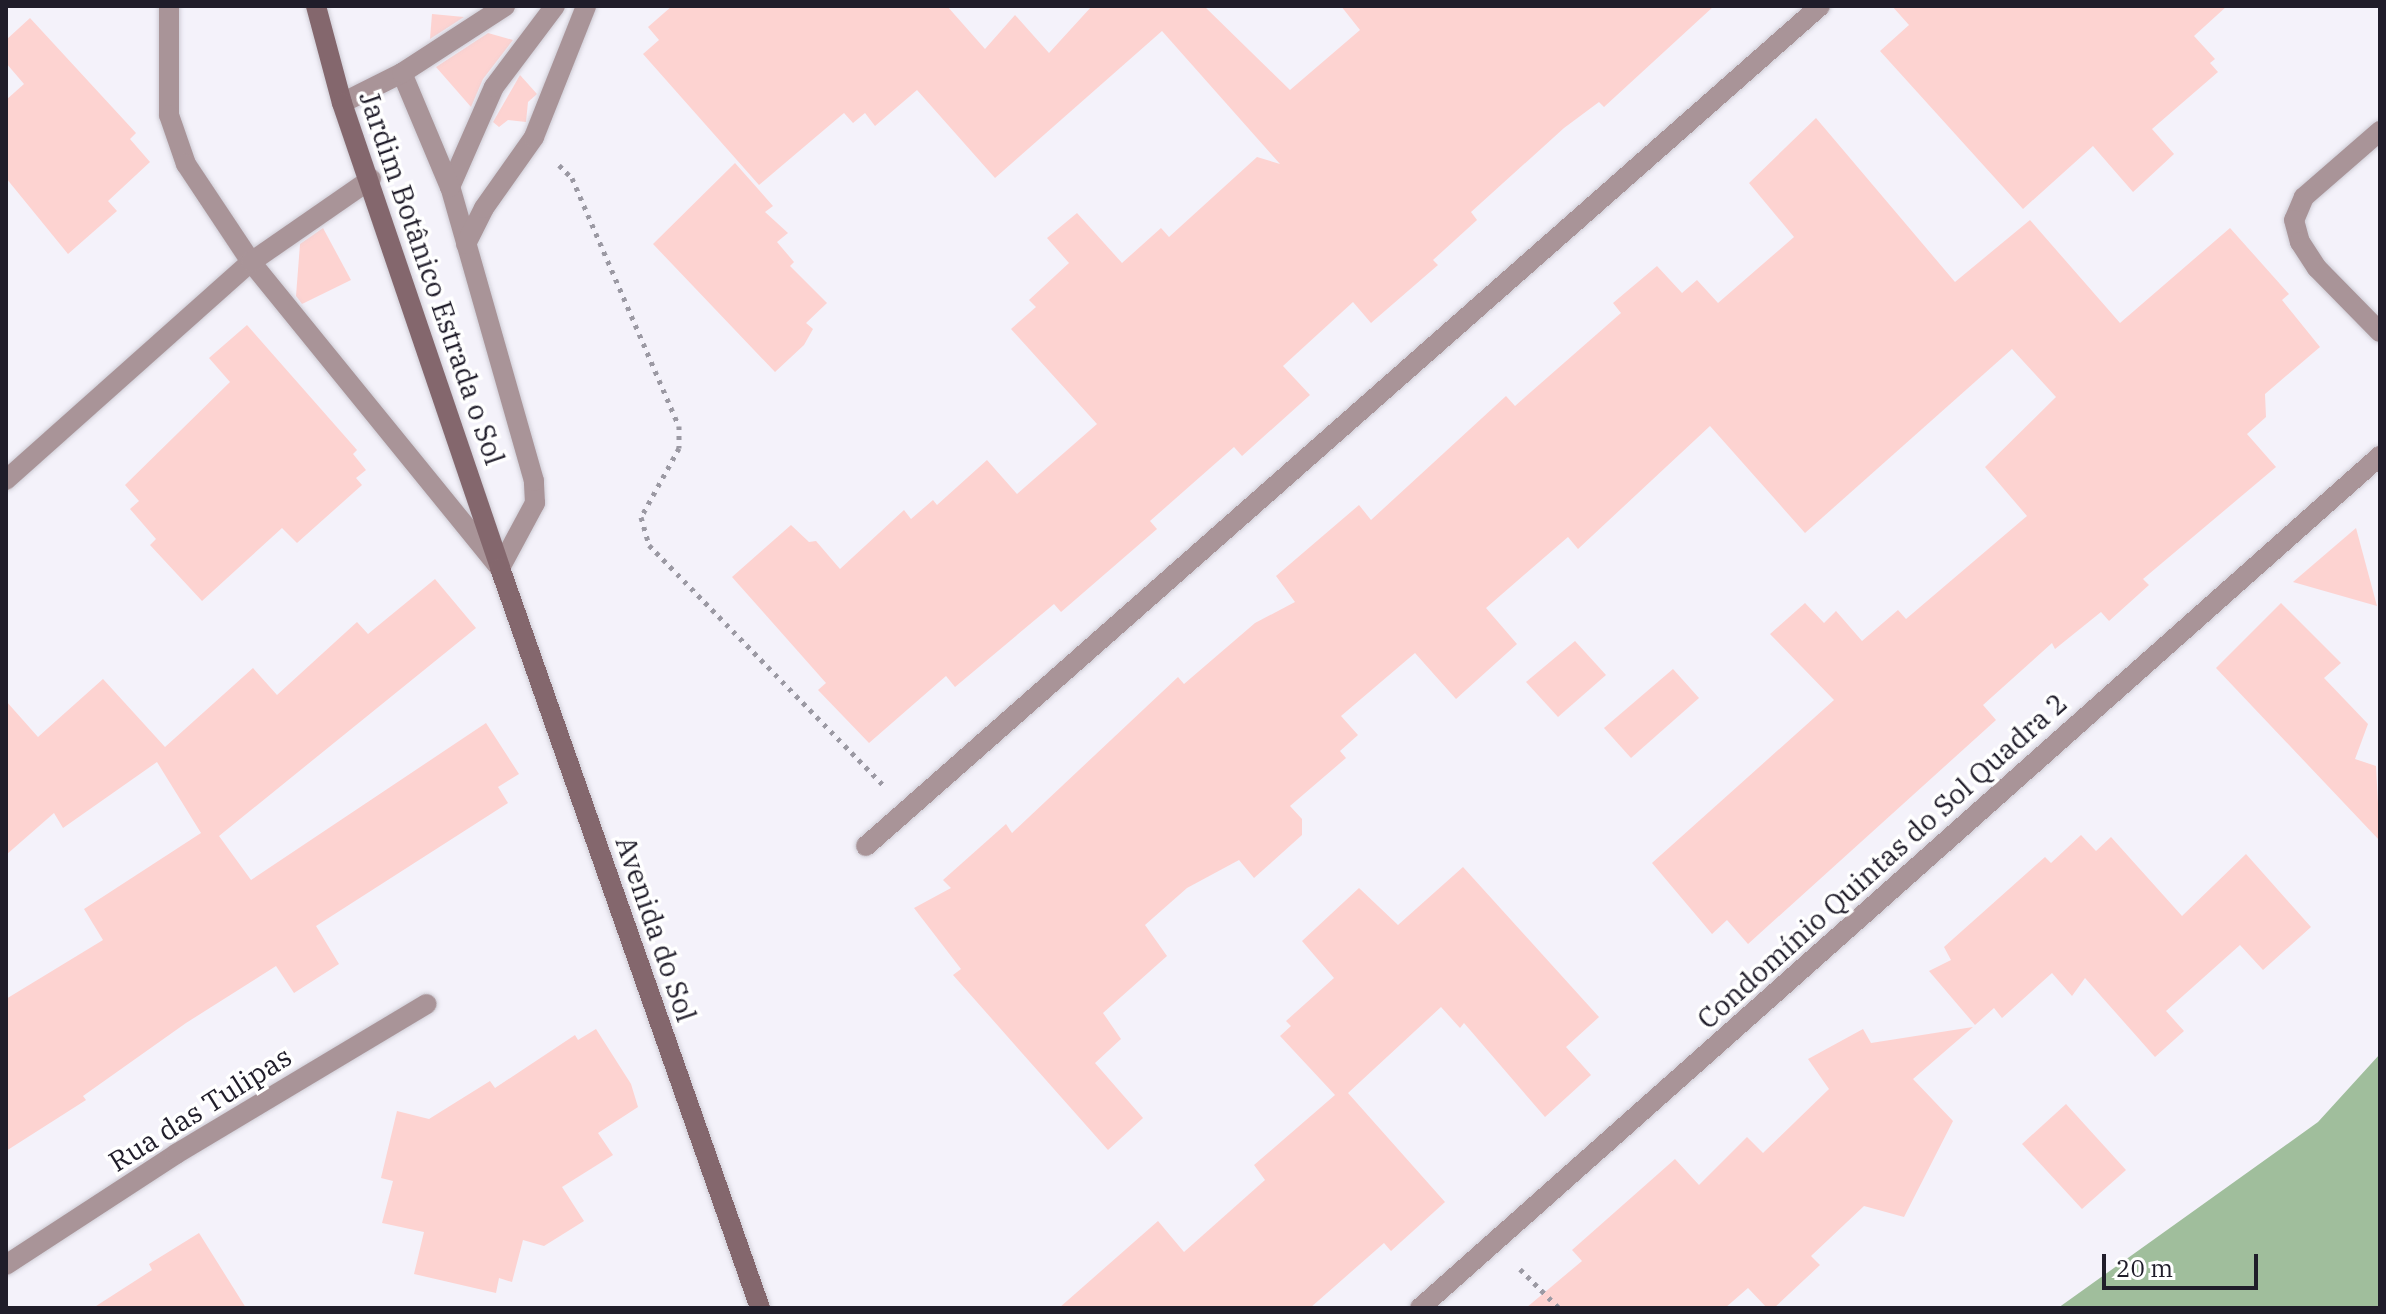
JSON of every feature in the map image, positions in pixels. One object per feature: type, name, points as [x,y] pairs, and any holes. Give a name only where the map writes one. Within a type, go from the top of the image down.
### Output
[{"type":"street","points":[[169,6],[169,115],[186,164],[230,222],[251,262],[500,568],[535,503],[534,481],[450,187],[402,73]]},
{"type":"street","name":"Jardim Botânico Estrada o Sol","points":[[316,6],[342,103],[371,179],[500,568]]},
{"type":"street","points":[[342,103],[402,73],[505,6]]},
{"type":"street","points":[[450,187],[494,87],[555,6]]},
{"type":"street","points":[[466,244],[484,208],[534,137],[586,6]]},
{"type":"street","points":[[866,846],[1820,6]]},
{"type":"street","points":[[2380,131],[2304,197],[2294,220],[2300,242],[2317,268],[2380,332]]},
{"type":"street","points":[[6,480],[251,262],[371,179]]},
{"type":"street","name":"Condomínio Quintas do Sol Quadra 2","points":[[1420,1308],[2380,456]]},
{"type":"street","name":"Avenida do Sol","points":[[500,568],[760,1308]]},
{"type":"street","name":"Rua das Tulipas","points":[[6,1265],[176,1154],[427,1004]]},
{"type":"path","points":[[534,137],[572,178],[679,426],[679,448],[641,517],[649,545],[908,810]]},
{"type":"path","points":[[1494,1244],[1559,1308]]},
{"type":"green space","points":[[2380,1054],[2380,1308],[2058,1308],[2318,1122]]},
{"type":"building","points":[[672,6],[947,6],[985,49],[1015,15],[1049,53],[1092,6],[1204,6],[1290,90],[1360,30],[1341,6],[1714,6],[1604,107],[1599,102],[1564,128],[1471,212],[1477,220],[1433,260],[1438,265],[1371,323],[1353,302],[1283,366],[1310,395],[1242,456],[1234,447],[1150,521],[1157,529],[1061,612],[1054,604],[955,687],[946,676],[869,743],[818,690],[826,683],[732,577],[791,525],[809,542],[816,541],[840,569],[904,510],[911,519],[933,500],[937,505],[987,460],[1017,494],[1097,424],[1011,329],[1036,307],[1029,300],[1069,263],[1047,238],[1077,213],[1122,263],[1161,228],[1169,237],[1257,157],[1280,164],[1162,31],[995,178],[917,90],[875,126],[865,113],[853,123],[844,113],[759,185],[643,54],[659,40],[648,27]]},
{"type":"building","points":[[1892,6],[2227,6],[2194,36],[2215,59],[2210,63],[2218,72],[2152,129],[2174,154],[2133,192],[2093,146],[2023,209],[1880,51],[1909,25]]},
{"type":"building","points":[[432,14],[464,17],[430,39]]},
{"type":"building","points":[[30,18],[136,133],[130,139],[150,162],[108,201],[117,211],[68,254],[6,178],[6,100],[24,84],[6,63],[6,40]]},
{"type":"building","points":[[488,33],[513,40],[483,79],[471,107],[436,67]]},
{"type":"building","points":[[520,75],[537,94],[528,102],[526,122],[508,120],[499,127],[493,122]]},
{"type":"building","points":[[1816,118],[1955,282],[2030,220],[2120,323],[2230,228],[2289,294],[2282,300],[2320,347],[2265,394],[2266,417],[2247,434],[2276,467],[2143,579],[2149,585],[2109,621],[2101,612],[2055,649],[2052,643],[1983,705],[1996,720],[1748,944],[1727,920],[1712,934],[1652,863],[1834,700],[1770,634],[1805,603],[1824,623],[1836,611],[1862,641],[1898,610],[1906,619],[2027,516],[1985,467],[2056,397],[2012,349],[1805,533],[1710,426],[1578,549],[1568,537],[1486,608],[1517,644],[1456,699],[1415,653],[1341,716],[1358,735],[1340,751],[1346,758],[1290,806],[1302,819],[1302,835],[1254,878],[1239,860],[1187,888],[1145,925],[1167,956],[1103,1013],[1121,1039],[1095,1063],[1143,1118],[1108,1150],[953,975],[961,969],[914,908],[951,888],[943,880],[1006,824],[1012,833],[1178,677],[1184,684],[1255,623],[1295,602],[1276,576],[1359,505],[1371,520],[1506,396],[1515,406],[1621,313],[1613,303],[1657,266],[1682,293],[1697,280],[1718,303],[1794,237],[1749,183]]},
{"type":"building","points":[[735,163],[773,206],[765,212],[788,233],[777,242],[794,262],[790,266],[827,303],[806,323],[813,329],[804,345],[775,372],[653,244]]},
{"type":"building","points":[[323,228],[351,280],[302,304],[296,296],[300,244]]},
{"type":"building","points":[[247,325],[357,450],[353,454],[366,470],[356,478],[362,485],[297,543],[282,528],[202,601],[150,545],[156,539],[130,509],[139,501],[125,485],[230,382],[209,358]]},
{"type":"building","points":[[2356,528],[2377,606],[2293,582]]},
{"type":"building","points":[[435,579],[476,628],[219,836],[251,880],[486,723],[519,774],[498,787],[508,803],[316,926],[339,964],[294,993],[276,966],[186,1023],[83,1096],[86,1100],[6,1151],[6,999],[103,940],[84,909],[201,833],[157,762],[63,828],[54,813],[6,855],[6,701],[38,737],[103,679],[165,747],[253,668],[277,695],[357,622],[368,634]]},
{"type":"building","points":[[2281,603],[2341,663],[2324,678],[2368,724],[2355,759],[2376,766],[2380,841],[2216,668]]},
{"type":"building","points":[[1575,641],[1606,675],[1558,717],[1526,682]]},
{"type":"building","points":[[1673,669],[1699,698],[1631,758],[1604,728]]},
{"type":"building","points":[[2081,835],[2096,851],[2111,837],[2182,916],[2246,854],[2311,927],[2263,970],[2240,945],[2166,1011],[2184,1031],[2155,1057],[2085,978],[2072,996],[2052,973],[2002,1018],[1994,1008],[1975,1025],[1929,971],[1951,960],[1944,947],[2045,857],[2051,863]]},
{"type":"building","points":[[1463,867],[1599,1017],[1566,1047],[1591,1075],[1545,1117],[1464,1023],[1460,1028],[1441,1007],[1348,1093],[1445,1202],[1391,1251],[1384,1243],[1310,1308],[1059,1308],[1158,1221],[1184,1252],[1265,1180],[1254,1165],[1335,1095],[1280,1036],[1291,1026],[1286,1021],[1334,978],[1302,941],[1359,888],[1398,925]]},
{"type":"building","points":[[1973,1027],[1913,1079],[1953,1121],[1904,1217],[1864,1206],[1811,1256],[1820,1265],[1774,1308],[1767,1308],[1748,1288],[1725,1308],[1526,1308],[1582,1261],[1572,1250],[1675,1159],[1699,1185],[1747,1137],[1763,1153],[1829,1089],[1808,1059],[1863,1029],[1871,1043]]},
{"type":"building","points":[[596,1029],[631,1084],[638,1107],[598,1133],[613,1155],[562,1187],[584,1221],[544,1246],[523,1240],[512,1282],[499,1278],[496,1293],[414,1274],[424,1232],[382,1223],[393,1181],[381,1178],[397,1111],[429,1119],[490,1081],[495,1088],[575,1035],[578,1040]]},
{"type":"building","points":[[2066,1104],[2126,1170],[2082,1209],[2022,1144]]},
{"type":"building","points":[[199,1233],[246,1308],[93,1308],[152,1270],[149,1264]]}]
